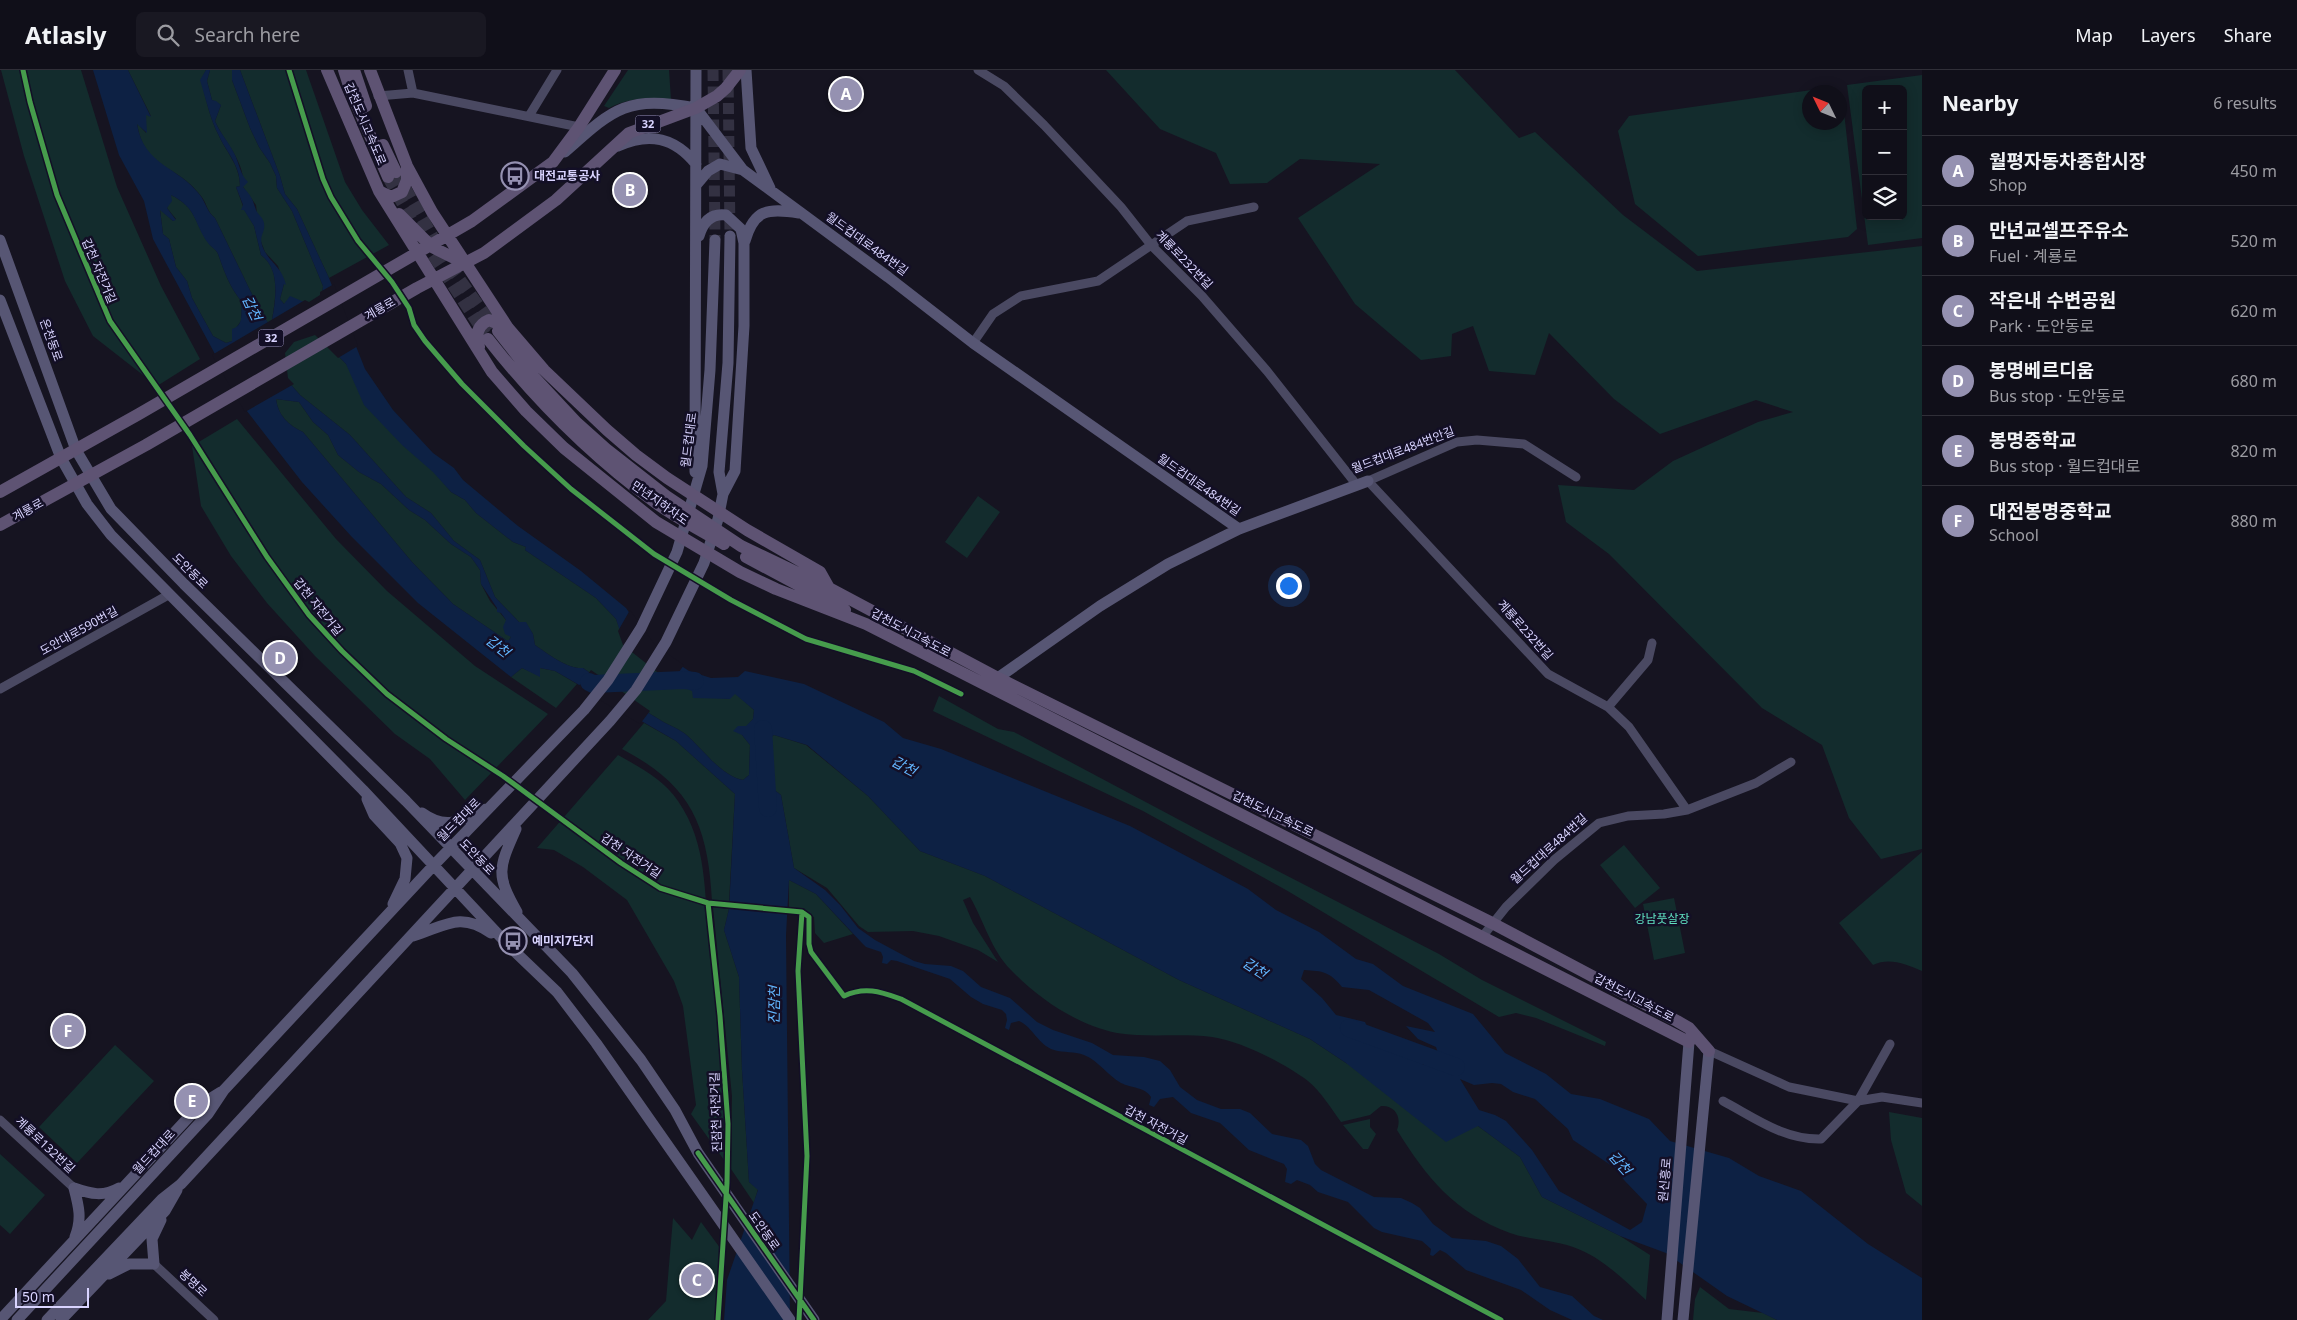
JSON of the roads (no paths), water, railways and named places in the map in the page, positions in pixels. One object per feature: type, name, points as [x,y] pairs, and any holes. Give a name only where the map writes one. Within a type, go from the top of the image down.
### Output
[{"type":"main road","points":[[327,70],[379,192],[492,372],[526,411],[564,448],[656,522],[740,572],[776,590],[866,624]]},
{"type":"main road","name":"갑천도시고속도로","points":[[344,70],[350,89],[397,172]]},
{"type":"main road","name":"갑천도시고속도로","points":[[354,70],[362,96],[397,172]]},
{"type":"main road","points":[[370,70],[397,172],[447,236],[464,263],[498,333]]},
{"type":"main road","points":[[417,254],[480,216],[553,162],[579,127],[615,70]]},
{"type":"main road","name":"계룡로","points":[[0,525],[154,440],[496,244],[556,200],[606,151],[629,133],[696,108],[717,96],[740,70]]},
{"type":"main road","points":[[379,192],[391,197],[402,192],[407,180],[397,172]]},
{"type":"main road","points":[[379,192],[425,241],[440,252],[464,263]]},
{"type":"main road","name":"32","points":[[0,492],[417,254]]},
{"type":"main road","points":[[481,355],[476,333],[482,323],[489,320],[498,322],[498,333]]},
{"type":"main road","name":"만년지하차도","points":[[498,333],[534,377],[577,423],[642,479],[741,546],[829,588]]},
{"type":"main road","name":"만년지하차도","points":[[498,333],[520,378],[566,426],[658,504],[738,553],[847,611],[866,624]]},
{"type":"main road","name":"갑천도시고속도로","points":[[829,588],[998,678],[1492,923],[1689,1028],[1709,1051]]},
{"type":"main road","name":"갑천도시고속도로","points":[[866,624],[1688,1042]]},
{"type":"street","points":[[408,70],[412,93]]},
{"type":"street","points":[[529,116],[557,70]]},
{"type":"street","points":[[695,487],[696,70]]},
{"type":"street","points":[[746,70],[751,148],[772,192]]},
{"type":"street","name":"계룡로232번길","points":[[978,70],[1004,86],[1044,125],[1121,207],[1151,245],[1196,289],[1267,371],[1356,484]]},
{"type":"street","points":[[378,96],[412,93],[579,127]]},
{"type":"street","points":[[553,162],[608,114],[633,104],[660,102],[696,108],[742,170]]},
{"type":"street","points":[[606,151],[631,140],[648,137],[678,146],[685,150],[696,164]]},
{"type":"street","points":[[697,184],[708,171],[720,164],[742,170]]},
{"type":"street","name":"월드컵대로484번길","points":[[742,170],[888,276],[973,343],[1239,530]]},
{"type":"street","points":[[973,343],[993,314],[1021,296],[1098,281],[1187,221],[1254,207]]},
{"type":"street","points":[[744,243],[750,224],[757,216],[768,211],[782,210],[803,214]]},
{"type":"street","points":[[697,241],[701,230],[709,218],[721,214],[726,215],[737,223],[741,229],[744,243],[744,326],[735,471],[722,494]]},
{"type":"street","points":[[47,1320],[162,1199],[180,1184],[519,821],[629,698],[666,642],[704,563],[718,519],[722,494],[719,472],[728,363],[730,236]]},
{"type":"street","name":"온천동로","points":[[0,240],[76,450]]},
{"type":"street","name":"월드컵대로","points":[[17,1320],[208,1114],[224,1090],[450,848],[584,710],[608,680],[641,628],[664,582],[677,552],[702,466],[710,370],[715,240]]},
{"type":"street","points":[[0,300],[61,458],[87,504],[111,535],[363,790],[511,948],[557,992],[596,1043],[790,1320]]},
{"type":"street","name":"월드컵대로484번안길","points":[[1239,530],[1368,481],[1457,442],[1477,440],[1524,444],[1576,477]]},
{"type":"street","name":"도안동로","points":[[76,450],[111,509],[130,530],[406,801],[572,973],[607,1015],[675,1110],[698,1153],[814,1320]]},
{"type":"street","name":"계룡로232번길","points":[[1368,481],[1548,674],[1608,706],[1629,727],[1687,810]]},
{"type":"street","name":"월드컵대로484번길","points":[[986,686],[1100,606],[1151,574],[1199,548],[1239,530]]},
{"type":"street","name":"도안대로590번길","points":[[0,689],[170,594]]},
{"type":"street","points":[[1608,706],[1648,660],[1652,643]]},
{"type":"street","name":"월드컵대로484번길","points":[[1482,938],[1492,923],[1554,860],[1598,823],[1628,816],[1664,814],[1687,810],[1756,783],[1791,762]]},
{"type":"street","points":[[363,790],[374,815],[400,843],[407,858],[405,879],[389,914]]},
{"type":"street","points":[[406,801],[429,818],[448,824],[492,806]]},
{"type":"street","points":[[519,821],[507,850],[502,879],[504,888],[525,926]]},
{"type":"street","points":[[412,936],[462,920],[482,927],[511,948]]},
{"type":"street","points":[[1688,1042],[1789,1087],[1858,1101],[1882,1097],[1922,1103]]},
{"type":"street","name":"원신흥로","points":[[1667,1320],[1687,1081],[1688,1042]]},
{"type":"street","points":[[1723,1101],[1783,1133],[1804,1139],[1821,1138],[1858,1101],[1890,1044]]},
{"type":"street","points":[[1683,1320],[1709,1051]]},
{"type":"street","points":[[0,1320],[200,1105],[224,1090]]},
{"type":"street","name":"계룡로132번길","points":[[0,1120],[74,1188]]},
{"type":"street","points":[[74,1188],[92,1194],[109,1194],[127,1184]]},
{"type":"street","points":[[98,1280],[129,1264],[154,1264],[152,1239],[180,1184]]},
{"type":"street","points":[[72,1244],[79,1226],[80,1210],[74,1188]]},
{"type":"street","points":[[61,1320],[165,1212]]},
{"type":"street","name":"봉명로","points":[[154,1264],[214,1320]]},
{"type":"water","points":[[93,70],[128,70],[151,117],[146,115],[147,133],[137,124],[147,149],[154,157],[191,185],[200,195],[215,218],[262,315],[271,326],[275,298],[272,269],[268,261],[261,255],[254,226],[244,210],[241,210],[243,205],[236,187],[240,186],[238,172],[222,142],[208,109],[200,80],[206,70],[210,70],[207,81],[212,100],[221,105],[215,121],[232,149],[243,176],[248,182],[243,187],[262,218],[264,227],[261,239],[262,246],[282,274],[286,285],[284,284],[280,299],[284,304],[290,296],[309,304],[322,297],[323,286],[292,211],[277,188],[276,176],[250,128],[232,80],[232,70],[240,70],[285,194],[297,209],[329,278],[365,369],[393,410],[433,453],[454,468],[463,480],[518,526],[581,571],[626,608],[653,647],[689,671],[711,678],[738,677],[745,671],[804,684],[884,722],[903,738],[941,749],[1130,826],[1248,889],[1276,910],[1319,932],[1356,959],[1373,964],[1403,986],[1473,1014],[1505,1053],[1546,1074],[1571,1094],[1600,1099],[1649,1119],[1670,1141],[1729,1158],[1759,1176],[1801,1191],[1868,1244],[1922,1278],[1922,1320],[1777,1320],[1727,1296],[1666,1253],[1620,1236],[1542,1197],[1520,1157],[1478,1126],[1446,1142],[1346,1063],[1310,1039],[1179,980],[985,876],[920,851],[868,796],[807,745],[774,735],[768,739],[760,779],[781,795],[794,868],[825,890],[858,928],[875,940],[914,961],[951,966],[963,971],[981,987],[1010,998],[1037,1022],[1053,1030],[1092,1043],[1113,1055],[1144,1057],[1160,1061],[1170,1070],[1180,1087],[1197,1100],[1221,1109],[1240,1109],[1250,1113],[1272,1134],[1301,1140],[1308,1146],[1315,1164],[1321,1170],[1374,1197],[1401,1198],[1412,1203],[1420,1208],[1433,1224],[1452,1238],[1486,1241],[1501,1246],[1518,1259],[1540,1287],[1572,1296],[1594,1316],[1603,1320],[1572,1320],[1550,1310],[1521,1290],[1466,1270],[1440,1250],[1433,1256],[1430,1255],[1431,1249],[1422,1241],[1382,1232],[1374,1228],[1348,1202],[1318,1192],[1310,1185],[1297,1180],[1291,1184],[1285,1182],[1287,1169],[1284,1164],[1249,1150],[1220,1123],[1191,1113],[1173,1097],[1160,1099],[1154,1107],[1149,1105],[1151,1097],[1145,1091],[1121,1083],[1089,1058],[1080,1054],[1048,1048],[1028,1027],[1019,1021],[1011,1023],[1009,1030],[1005,1028],[1006,1014],[1002,1010],[983,1004],[971,997],[950,979],[897,961],[891,960],[887,964],[882,963],[883,957],[881,952],[866,947],[816,894],[789,880],[786,935],[790,1320],[724,1320],[727,1280],[758,1190],[749,1182],[742,1070],[739,977],[724,930],[729,909],[735,794],[676,741],[555,671],[540,668],[540,677],[522,668],[511,677],[418,603],[351,536],[302,482],[243,406],[153,239],[144,201],[119,155]],"holes":[[[171,195],[180,200],[191,211],[208,243],[217,252],[225,273],[242,302],[240,322],[239,325],[232,329],[232,341],[226,343],[213,336],[192,298],[187,281],[176,267],[169,239],[163,234],[160,210],[173,221],[176,220],[167,208],[172,201]],[[315,332],[346,364],[364,405],[402,445],[433,472],[451,492],[465,500],[476,513],[513,542],[526,547],[525,550],[596,598],[616,619],[624,643],[676,684],[692,691],[693,698],[730,699],[735,694],[754,710],[753,719],[746,726],[738,726],[733,731],[742,735],[750,745],[749,775],[743,780],[726,773],[681,731],[638,706],[583,668],[564,664],[535,645],[533,634],[526,622],[519,622],[495,597],[480,560],[454,541],[431,513],[406,497],[350,435],[300,395],[286,379],[282,352],[292,340]],[[276,399],[299,402],[313,422],[328,435],[338,455],[359,472],[381,484],[409,510],[425,520],[451,544],[471,557],[480,570],[481,584],[497,608],[497,612],[501,613],[506,620],[503,627],[505,634],[511,637],[509,640],[506,640],[453,604],[412,562],[303,432],[281,415]],[[1304,970],[1326,973],[1334,978],[1342,987],[1369,990],[1428,1023],[1435,1032],[1406,1026],[1418,1039],[1436,1047],[1440,1059],[1424,1065],[1406,1055],[1374,1043],[1365,1022],[1336,1015],[1322,998],[1301,979]],[[1460,1079],[1474,1085],[1501,1084],[1513,1092],[1535,1099],[1568,1129],[1573,1140],[1615,1168],[1647,1204],[1642,1222],[1630,1230],[1559,1191],[1532,1150],[1506,1121],[1479,1110]]]},
{"type":"waterway","name":"갑천","points":[[589,682],[593,684],[695,681]]},
{"type":"waterway","name":"진잠천","points":[[763,729],[768,808]]},
{"type":"waterway","name":"갑천","points":[[1349,1028],[1456,1067]]},
{"type":"tunnel","points":[[713,70],[715,240]]},
{"type":"tunnel","points":[[728,70],[730,236]]},
{"type":"tunnel","points":[[396,172],[447,262],[494,327]]},
{"type":"tunnel","points":[[388,177],[420,235],[485,334]]},
{"type":"place","name":"월평자동차종합시장","points":[[846,94]]},
{"type":"place","name":"대전교통공사","points":[[515,176]]},
{"type":"place","name":"만년교셀프주유소","points":[[630,190]]},
{"type":"place","name":"봉명베르디움","points":[[280,658]]},
{"type":"place","name":"예미지7단지","points":[[513,941]]},
{"type":"place","name":"대전봉명중학교","points":[[68,1031]]},
{"type":"place","name":"봉명중학교","points":[[192,1101]]},
{"type":"place","name":"작은내 수변공원","points":[[697,1280]]},
{"type":"park label","name":"강남풋살장","points":[[1662,919]]}]
